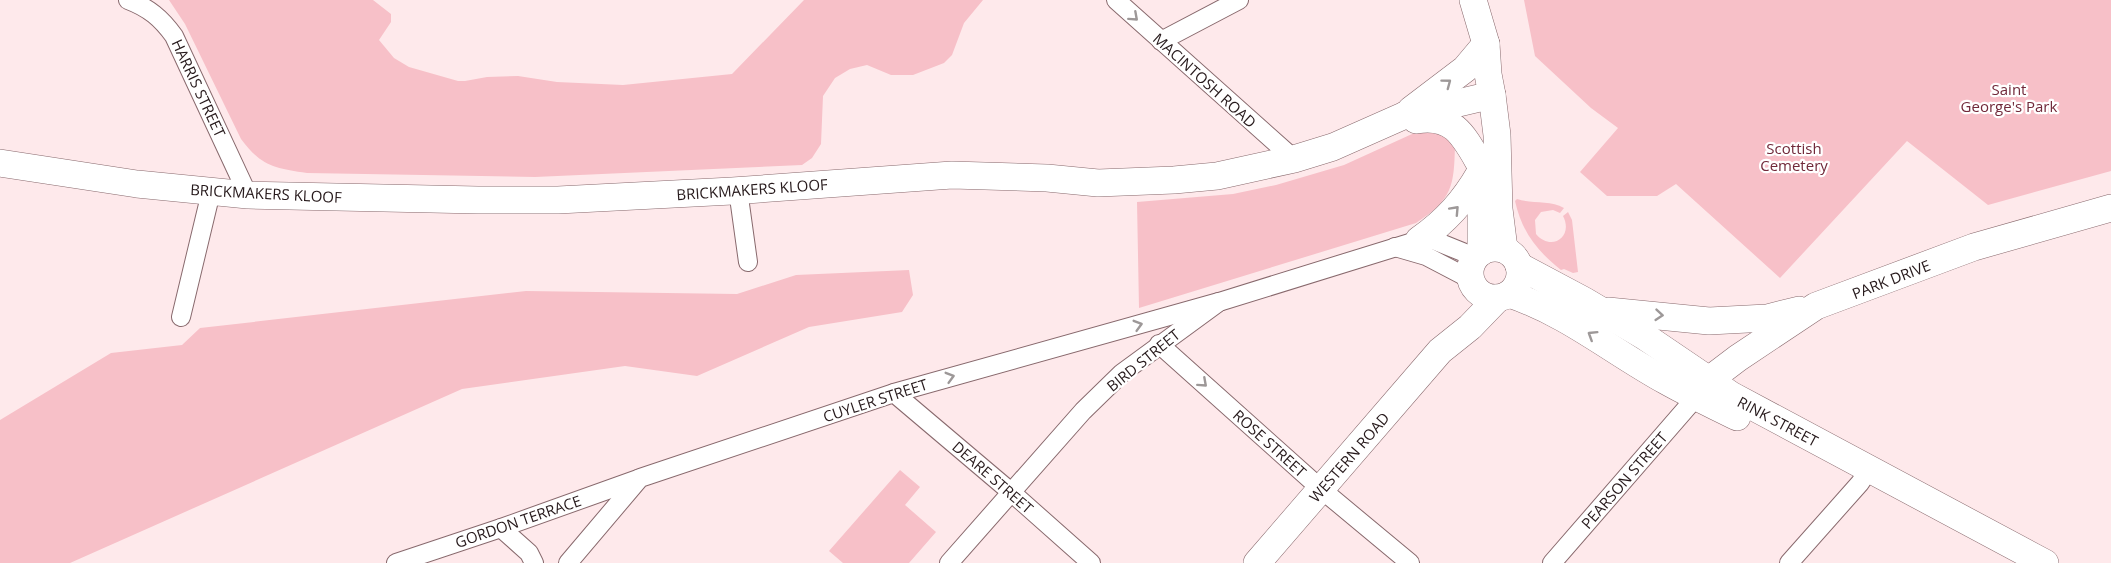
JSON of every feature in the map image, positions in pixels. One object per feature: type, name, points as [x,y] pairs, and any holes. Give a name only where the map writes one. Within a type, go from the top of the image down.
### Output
[{"type":"street","name":"HARRIS STREET","points":[[128,0],[151,11],[163,20],[174,36],[248,195]]},
{"type":"street","name":"MACINTOSH ROAD","points":[[1116,0],[1294,159]]},
{"type":"street","points":[[1161,41],[1239,0]]},
{"type":"street","points":[[1473,0],[1486,44],[1487,89],[1497,135],[1486,174],[1442,224],[1407,243],[1426,256],[1492,273],[1498,209],[1486,174]]},
{"type":"street","points":[[1403,116],[1465,69],[1486,44]]},
{"type":"street","name":"BRICKMAKERS KLOOF","points":[[0,163],[137,184],[248,195],[558,200],[952,175],[1047,178],[1098,183],[1174,180],[1217,176],[1294,159],[1333,147],[1403,116],[1487,89]]},
{"type":"street","points":[[1377,128],[1435,118],[1456,129],[1486,174],[1525,244],[1538,261],[1592,305],[1719,321],[1767,318],[1816,306]]},
{"type":"street","points":[[738,190],[748,262]]},
{"type":"street","points":[[181,317],[212,192]]},
{"type":"street","name":"PARK DRIVE","points":[[1703,388],[1738,358],[1816,306],[1974,248],[2111,208]]},
{"type":"street","name":"BIRD STREET","points":[[949,563],[1083,411],[1122,373],[1219,302],[1407,243],[1433,240],[1492,273]]},
{"type":"street","name":"RINK STREET","points":[[1492,273],[1592,305],[1673,355],[1703,388]]},
{"type":"street","name":"RINK STREET","points":[[1492,273],[1534,302],[1561,316],[1667,382],[1731,395],[1865,475],[2024,560]]},
{"type":"street","name":"WESTERN ROAD","points":[[1257,563],[1440,351],[1470,327],[1492,273]]},
{"type":"street","name":"WESTERN ROAD","points":[[1440,351],[1459,317],[1492,273]]},
{"type":"street","name":"CUYLER STREET","points":[[640,478],[894,393],[1219,302]]},
{"type":"street","points":[[1470,327],[1508,313],[1561,316]]},
{"type":"street","name":"ROSE STREET","points":[[1159,344],[1321,489],[1410,563]]},
{"type":"street","name":"PEARSON STREET","points":[[1552,563],[1703,388]]},
{"type":"street","name":"DEARE STREET","points":[[894,393],[1091,563]]},
{"type":"street","points":[[1789,563],[1865,475]]},
{"type":"street","points":[[568,563],[640,478]]},
{"type":"street","name":"GORDON TERRACE","points":[[396,563],[640,478]]},
{"type":"street","points":[[501,528],[529,553],[534,563]]},
{"type":"green space","points":[[169,0],[373,0],[391,14],[391,22],[379,40],[394,58],[409,67],[458,81],[518,76],[557,82],[623,85],[732,74],[804,0],[983,0],[964,23],[952,55],[944,63],[913,75],[891,75],[867,65],[850,69],[835,78],[823,96],[821,144],[812,158],[802,165],[535,177],[307,173],[269,164],[255,155],[241,139],[185,24]]},
{"type":"green space","name":"Saint George's Park","points":[[1524,0],[2111,0],[2111,171],[1988,205],[1907,141],[1780,278],[1676,184],[1657,196],[1607,196],[1580,172],[1618,128],[1591,108],[1535,56]]},
{"type":"green space","points":[[1423,129],[1433,129],[1455,144],[1454,171],[1444,199],[1416,223],[1139,308],[1137,202],[1233,194],[1276,185],[1344,165]]},
{"type":"green space","points":[[1517,199],[1553,204],[1564,208],[1560,213],[1553,210],[1541,212],[1535,220],[1536,234],[1548,242],[1559,240],[1563,236],[1566,224],[1563,216],[1568,212],[1572,220],[1578,272],[1561,270],[1538,248],[1522,222],[1515,201]]},
{"type":"green space","points":[[909,270],[913,295],[902,312],[809,327],[697,376],[625,366],[462,389],[70,563],[0,563],[0,420],[111,353],[182,345],[200,328],[526,291],[737,294],[796,275]]},
{"type":"green space","points":[[900,470],[920,487],[905,505],[936,532],[909,563],[843,563],[829,551]]},
{"type":"park label","name":"Scottish Cemetery","points":[[1794,156]]}]
